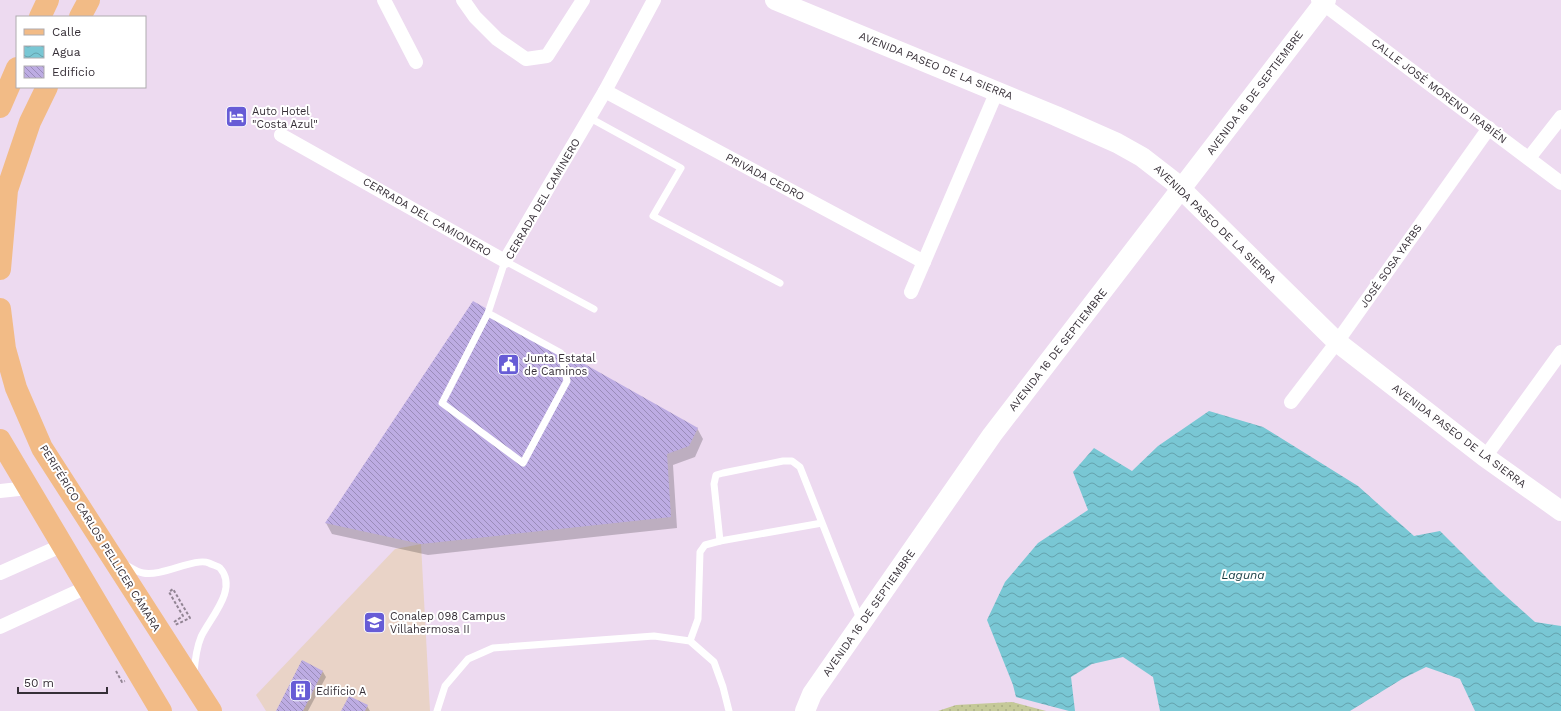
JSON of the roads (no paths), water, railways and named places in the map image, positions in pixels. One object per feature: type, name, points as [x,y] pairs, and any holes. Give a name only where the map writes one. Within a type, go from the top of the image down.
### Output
[{"type":"main road","points":[[40,16],[48,0]]},
{"type":"main road","points":[[81,16],[89,0]]},
{"type":"main road","name":"AVENIDA PASEO DE LA SIERRA","points":[[775,0],[997,91],[1130,150],[1153,165],[1182,190],[1337,342],[1485,458],[1561,510]]},
{"type":"main road","name":"AVENIDA 16 DE SEPTIEMBRE","points":[[805,711],[812,694],[992,435],[1182,190],[1322,1]]},
{"type":"main road","points":[[0,107],[16,70]]},
{"type":"main road","points":[[0,268],[2,224],[7,190],[30,122],[47,88]]},
{"type":"main road","name":"PERIFÉRICO CARLOS PELLICER CÁMARA","points":[[0,310],[5,349],[16,388],[42,448],[211,711]]},
{"type":"main road","points":[[0,440],[161,711]]},
{"type":"street","points":[[384,0],[416,62]]},
{"type":"street","points":[[463,0],[475,18],[497,39],[526,59],[547,56],[583,0]]},
{"type":"street","name":"CERRADA DEL CAMINERO","points":[[505,261],[606,91],[654,0]]},
{"type":"street","name":"CALLE JOSÉ MORENO IRABIÉN","points":[[1322,1],[1561,183]]},
{"type":"street","name":"PRIVADA CEDRO","points":[[606,91],[924,262]]},
{"type":"street","points":[[912,292],[997,91]]},
{"type":"street","points":[[1529,158],[1561,117]]},
{"type":"street","name":"JOSÉ SOSA YARBS","points":[[1291,402],[1337,342],[1489,128]]},
{"type":"street","name":"CERRADA DEL CAMIONERO","points":[[281,135],[505,261]]},
{"type":"street","points":[[1485,458],[1561,352]]},
{"type":"street","points":[[0,491],[28,488]]},
{"type":"street","points":[[0,574],[63,545]]},
{"type":"street","points":[[0,627],[87,587]]},
{"type":"lane","points":[[590,118],[681,168],[653,216],[780,283]]},
{"type":"lane","name":"CERRADA DEL CAMIONERO","points":[[505,261],[594,309]]},
{"type":"lane","name":"CERRADA DEL CAMINERO","points":[[488,313],[561,353],[566,380],[523,463],[442,403],[488,313],[505,261]]},
{"type":"lane","points":[[720,542],[714,484],[716,475],[723,472],[783,461],[792,461],[800,467],[862,623]]},
{"type":"lane","points":[[690,642],[698,619],[700,552],[705,545],[822,523]]},
{"type":"lane","points":[[112,558],[142,573],[158,573],[204,561],[220,568],[227,580],[224,598],[214,618],[202,636],[195,654],[193,685]]},
{"type":"lane","points":[[437,711],[445,686],[468,659],[493,648],[654,636],[690,642],[714,662],[723,686],[728,711]]},
{"type":"water","name":"Laguna","points":[[1209,411],[1263,427],[1358,486],[1414,536],[1440,531],[1497,588],[1535,622],[1561,626],[1561,711],[1475,711],[1460,679],[1426,667],[1402,679],[1350,711],[1160,711],[1153,677],[1123,657],[1092,664],[1071,677],[1075,711],[1069,711],[1016,697],[1013,685],[987,620],[1005,582],[1038,543],[1088,510],[1073,472],[1094,448],[1132,471],[1158,446]]},
{"type":"place","name":"Auto Hotel \"Costa Azul\"","points":[[236,117]]},
{"type":"place","name":"Junta Estatal de Caminos","points":[[508,364]]},
{"type":"place","name":"Conalep 098 Campus Villahermosa II","points":[[375,622]]},
{"type":"place","name":"Edificio A","points":[[300,691]]}]
